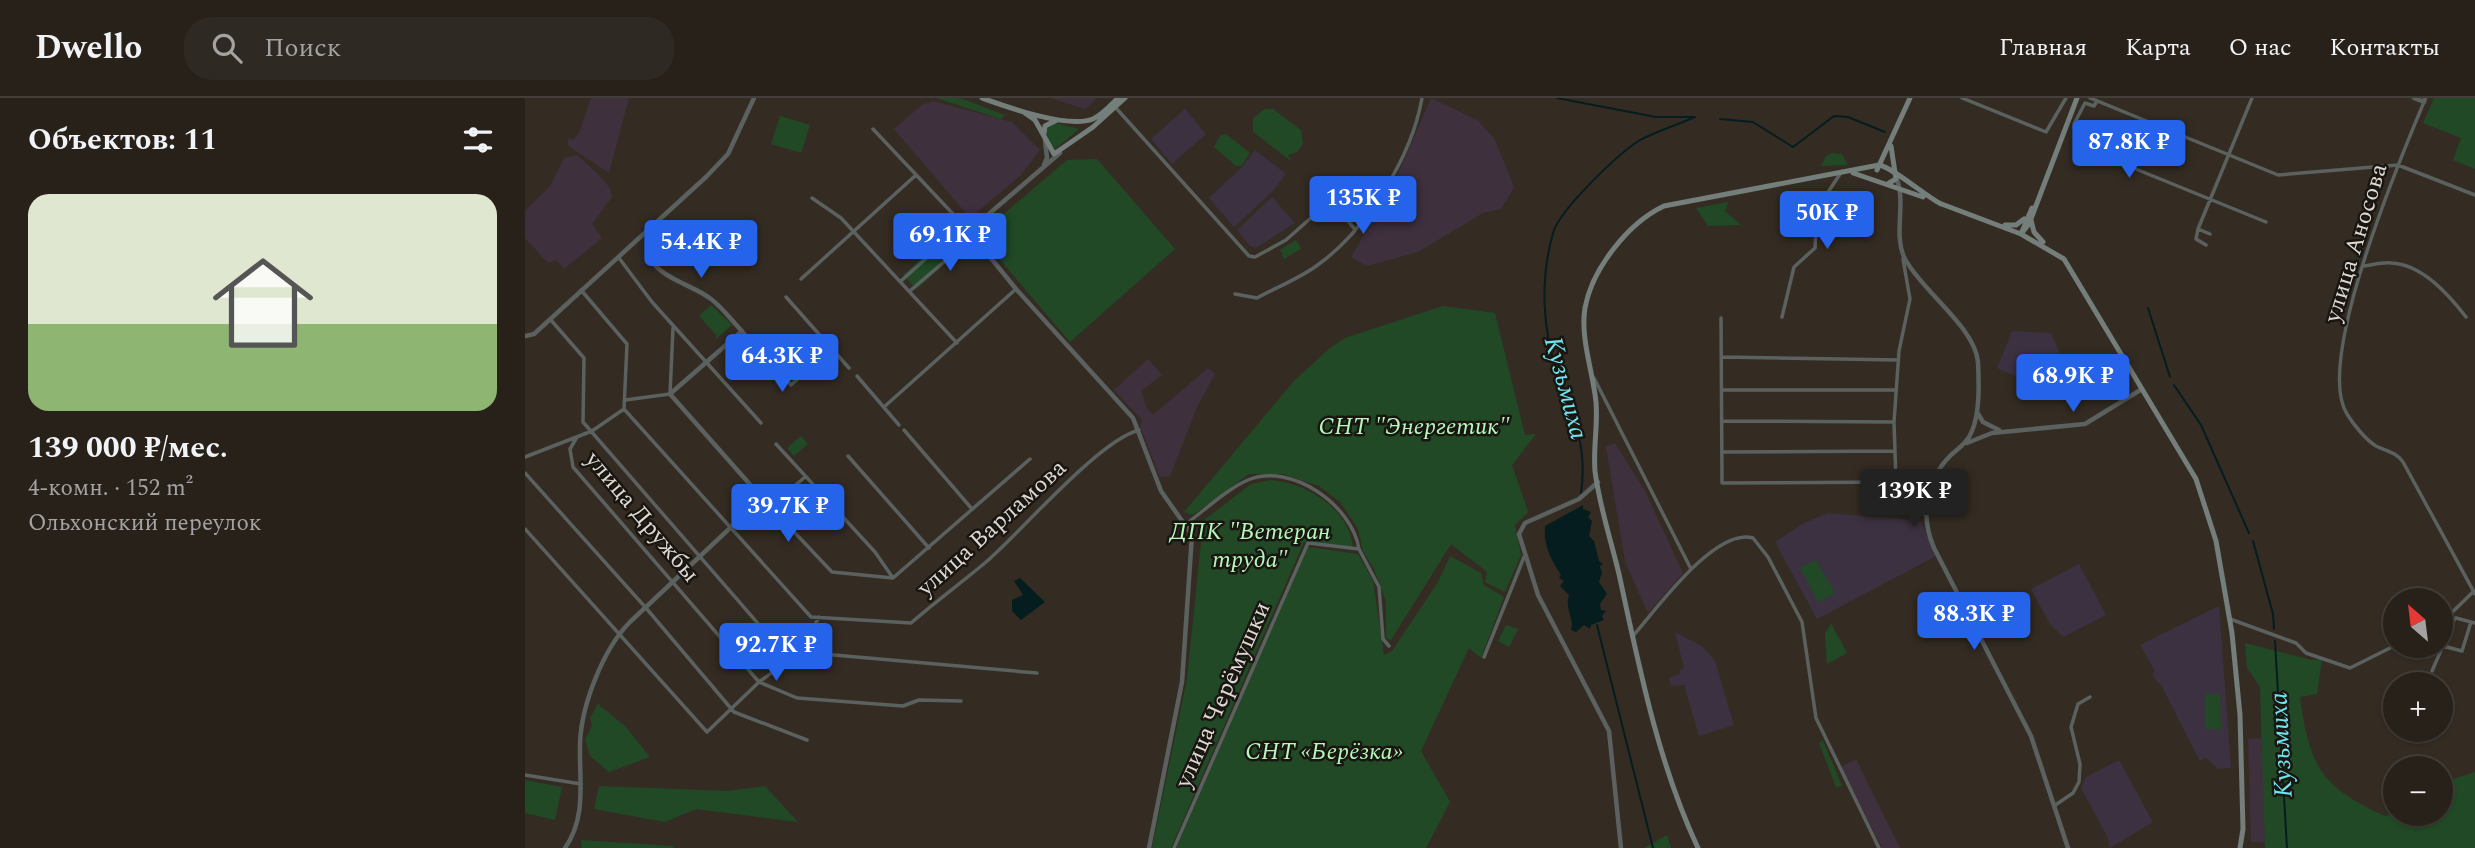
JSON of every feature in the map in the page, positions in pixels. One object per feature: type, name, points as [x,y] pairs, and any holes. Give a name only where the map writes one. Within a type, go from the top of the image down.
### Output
[{"type":"main road","points":[[982,98],[1022,112],[1083,122],[1097,117],[1118,98]]},
{"type":"main road","points":[[1022,112],[1035,120],[1052,152],[1060,153],[1125,98]]},
{"type":"main road","points":[[1910,98],[1878,168],[1877,177],[2047,246]]},
{"type":"main road","points":[[2021,234],[2077,98]]},
{"type":"main road","points":[[1044,137],[1049,123],[1069,120],[1083,127],[1080,136]]},
{"type":"main road","points":[[1850,172],[1892,183],[1893,139]]},
{"type":"main road","points":[[1869,167],[1885,154]]},
{"type":"main road","points":[[1698,848],[1670,775],[1633,636],[1598,482],[1593,377],[1584,328],[1589,296],[1597,275],[1647,214],[1664,206],[1886,166],[1915,189],[1941,204]]},
{"type":"main road","points":[[1998,225],[2016,225],[2029,218]]},
{"type":"main road","points":[[2029,218],[2034,232],[2071,267],[2203,496],[2217,546],[2230,619],[2240,715],[2243,819],[2240,848]]},
{"type":"street","points":[[525,336],[534,334],[649,231],[728,154],[754,98]]},
{"type":"street","points":[[1235,294],[1257,298],[1317,265],[1354,228],[1388,189],[1417,124],[1422,98]]},
{"type":"street","points":[[1962,98],[2046,132],[2066,98]]},
{"type":"street","points":[[2090,98],[2283,176],[2397,165],[2475,195]]},
{"type":"street","points":[[2206,245],[2196,239],[2203,210],[2212,199],[2252,98]]},
{"type":"street","points":[[2414,98],[2424,100]]},
{"type":"street","name":"улица Аносова","points":[[2424,100],[2388,186],[2346,322],[2340,370],[2341,402],[2347,414],[2373,444],[2395,454],[2403,462],[2474,593]]},
{"type":"street","points":[[2097,101],[2094,106],[2085,103],[2074,124],[2075,139],[2089,150],[2266,222]]},
{"type":"street","points":[[1116,108],[1249,256],[1255,257],[1286,240],[1330,201],[1354,228]]},
{"type":"street","points":[[873,129],[969,231],[1016,289],[1123,405],[1139,430],[1161,491],[1186,524],[1193,542],[1184,671],[1149,848]]},
{"type":"street","points":[[1041,169],[1047,158],[1044,137]]},
{"type":"street","points":[[969,231],[1060,153]]},
{"type":"street","points":[[1894,172],[1901,189],[1903,255],[1910,299],[1899,351],[1895,390],[1896,482],[1907,506],[1924,514]]},
{"type":"street","points":[[1782,317],[1794,268],[1815,248],[1817,209],[1840,173]]},
{"type":"street","points":[[801,279],[916,175]]},
{"type":"street","points":[[812,198],[841,218],[957,342]]},
{"type":"street","points":[[901,281],[963,225]]},
{"type":"street","points":[[2198,229],[2210,234]]},
{"type":"street","points":[[649,231],[651,257],[660,270],[712,299],[791,385],[832,349]]},
{"type":"street","points":[[911,290],[973,237]]},
{"type":"street","points":[[1903,255],[1973,345],[1977,362],[1977,411],[1972,432],[1937,475],[1924,514],[1934,548],[2035,743],[2068,848]]},
{"type":"street","points":[[618,257],[673,326],[761,423]]},
{"type":"street","points":[[2364,267],[2392,262],[2414,269],[2439,286],[2466,317]]},
{"type":"street","points":[[884,407],[1016,289]]},
{"type":"street","points":[[525,457],[592,431],[624,408],[627,344],[581,290]]},
{"type":"street","points":[[786,296],[849,368]]},
{"type":"street","points":[[549,318],[583,358],[583,422],[788,658]]},
{"type":"street","points":[[1721,318],[1722,483],[1896,482]]},
{"type":"street","points":[[673,326],[670,394],[770,507],[832,572],[893,578],[1030,458]]},
{"type":"street","points":[[625,400],[670,394],[742,331]]},
{"type":"street","points":[[1722,357],[1898,360]]},
{"type":"street","points":[[856,376],[899,425]]},
{"type":"street","points":[[1593,377],[1691,569]]},
{"type":"street","points":[[1962,446],[1981,436],[2003,431],[2085,424],[2142,389]]},
{"type":"street","points":[[1722,390],[1895,390]]},
{"type":"street","points":[[624,408],[809,615],[819,617],[800,652]]},
{"type":"street","points":[[1977,411],[1988,426],[2003,431]]},
{"type":"street","points":[[1723,421],[1894,422]]},
{"type":"street","points":[[904,430],[972,509]]},
{"type":"street","name":"улица Варламова","points":[[819,617],[911,623],[984,564],[1094,460],[1120,439],[1139,430]]},
{"type":"street","name":"улица Дружбы","points":[[577,437],[570,449],[573,467],[759,682],[797,698],[903,706],[919,700],[961,701]]},
{"type":"street","points":[[776,444],[875,552],[893,578]]},
{"type":"street","points":[[1722,452],[1896,451]]},
{"type":"street","points":[[848,456],[929,548]]},
{"type":"street","points":[[525,473],[737,715],[807,740]]},
{"type":"street","points":[[770,507],[805,477]]},
{"type":"street","points":[[1186,524],[1249,480],[1281,477],[1324,495],[1336,503],[1354,531],[1359,549],[1379,587],[1383,639],[1389,646]]},
{"type":"street","points":[[1598,482],[1579,499],[1521,526],[1519,534],[1538,595],[1611,737],[1621,848]]},
{"type":"street","points":[[565,848],[579,820],[583,726],[597,676],[620,632],[762,498]]},
{"type":"street","points":[[525,529],[707,732],[759,682],[788,658],[800,652],[1037,673]]},
{"type":"street","points":[[1633,636],[1691,569],[1729,541],[1749,536],[1759,544],[1802,622],[1814,712],[1823,737],[1879,848]]},
{"type":"street","name":"улица Черёмушки","points":[[1174,848],[1308,544],[1359,549]]},
{"type":"street","points":[[1484,657],[1524,557]]},
{"type":"street","points":[[2453,649],[2462,652],[2473,622],[2453,617],[2474,593]]},
{"type":"street","points":[[2230,619],[2296,643],[2306,653],[2350,668],[2383,652]]},
{"type":"street","points":[[2432,671],[2438,658]]},
{"type":"street","points":[[2054,806],[2073,793],[2079,782],[2080,764],[2072,720],[2078,704],[2090,697]]},
{"type":"street","points":[[525,775],[581,784]]},
{"type":"shaded area","points":[[591,98],[629,98],[609,173],[567,145],[569,138],[573,140],[579,133]]},
{"type":"shaded area","points":[[1051,98],[1097,98],[1085,109]]},
{"type":"shaded area","points":[[1431,98],[1477,120],[1494,138],[1514,187],[1501,209],[1483,213],[1418,252],[1367,266],[1351,257],[1391,190]]},
{"type":"shaded area","points":[[933,101],[1012,122],[1040,150],[1020,176],[970,218],[894,129],[922,105]]},
{"type":"shaded area","points":[[1185,109],[1206,134],[1172,164],[1151,139]]},
{"type":"shaded area","points":[[1255,150],[1286,174],[1272,192],[1234,227],[1209,198],[1243,166]]},
{"type":"shaded area","points":[[577,155],[610,188],[612,197],[592,224],[602,238],[564,269],[556,260],[548,263],[525,238],[525,211],[550,186],[564,158]]},
{"type":"shaded area","points":[[1272,197],[1295,223],[1256,248],[1250,246],[1237,230]]},
{"type":"shaded area","points":[[2012,331],[2051,333],[2060,353],[2054,387],[2036,389],[2033,384],[1997,368]]},
{"type":"shaded area","points":[[1148,359],[1162,375],[1141,391],[1147,408],[1153,415],[1208,368],[1215,374],[1198,405],[1170,476],[1160,477],[1140,426],[1142,420],[1114,390]]},
{"type":"shaded area","points":[[1615,443],[1645,491],[1683,573],[1648,613],[1625,562],[1606,447]]},
{"type":"shaded area","points":[[1828,513],[1921,521],[1936,556],[1817,619],[1775,542],[1804,523]]},
{"type":"shaded area","points":[[2079,564],[2106,615],[2063,637],[2050,624],[2031,589]]},
{"type":"shaded area","points":[[2219,606],[2231,768],[2218,769],[2206,758],[2200,761],[2161,685],[2152,674],[2155,671],[2140,645]]},
{"type":"shaded area","points":[[1675,632],[1703,647],[1715,661],[1734,725],[1699,736],[1684,685],[1671,686],[1669,678],[1680,674],[1679,671],[1684,668]]},
{"type":"shaded area","points":[[2263,738],[2267,842],[2251,842],[2248,739]]},
{"type":"shaded area","points":[[1856,759],[1900,848],[1882,848],[1841,767]]},
{"type":"shaded area","points":[[2119,760],[2153,822],[2110,848],[2107,836],[2081,788],[2086,777]]},
{"type":"green space","points":[[936,98],[960,98],[1005,115],[1001,119]]},
{"type":"green space","points":[[2434,98],[2475,98],[2475,169],[2453,160],[2461,138],[2423,123]]},
{"type":"green space","points":[[1265,109],[1273,109],[1301,130],[1303,144],[1297,152],[1288,155],[1291,161],[1253,132],[1253,118]]},
{"type":"green space","points":[[780,116],[810,125],[801,153],[771,144]]},
{"type":"green space","points":[[1056,123],[1079,129],[1055,149],[1047,139],[1047,128]]},
{"type":"green space","points":[[1226,134],[1250,153],[1242,165],[1236,166],[1214,147],[1220,136]]},
{"type":"green space","points":[[2150,135],[2171,144],[2167,152],[2146,143]]},
{"type":"green space","points":[[1832,153],[1842,154],[1848,165],[1821,166],[1826,156]]},
{"type":"green space","points":[[1097,159],[1175,249],[1070,342],[979,235],[1067,160]]},
{"type":"green space","points":[[1728,202],[1725,211],[1741,225],[1708,226],[1696,208]]},
{"type":"green space","points":[[956,228],[968,242],[917,289],[903,275]]},
{"type":"green space","points":[[1296,240],[1301,249],[1284,259],[1280,250]]},
{"type":"green space","points":[[711,305],[732,325],[714,341],[717,336],[699,316]]},
{"type":"green space","name":"СНТ \"Энергетик\"","points":[[1443,306],[1495,313],[1525,435],[1536,434],[1512,465],[1528,512],[1515,525],[1521,555],[1505,592],[1485,582],[1487,572],[1451,544],[1391,640],[1386,638],[1386,602],[1375,571],[1363,551],[1358,529],[1340,502],[1319,486],[1283,474],[1249,474],[1193,515],[1184,512],[1294,381],[1330,348],[1345,338]]},
{"type":"green space","points":[[801,436],[808,444],[794,456],[787,448]]},
{"type":"green space","name":"ДПК \"Ветеран труда\"","points":[[1271,480],[1299,487],[1324,500],[1343,521],[1350,533],[1353,547],[1304,542],[1171,848],[1152,848],[1187,679],[1201,543],[1199,524],[1251,484]]},
{"type":"green space","name":"СНТ «Берёзка»","points":[[1308,547],[1358,554],[1373,581],[1384,655],[1392,651],[1438,582],[1450,556],[1481,573],[1484,585],[1504,597],[1481,658],[1469,648],[1421,751],[1450,802],[1426,848],[1176,848]]},
{"type":"green space","points":[[1816,560],[1835,593],[1818,602],[1800,568]]},
{"type":"green space","points":[[1831,623],[1847,653],[1827,664],[1825,634]]},
{"type":"green space","points":[[1506,625],[1518,629],[1509,647],[1498,641]]},
{"type":"green space","points":[[2245,643],[2312,660],[2322,659],[2317,694],[2300,697],[2308,741],[2322,772],[2332,784],[2346,795],[2383,815],[2383,826],[2453,826],[2453,779],[2475,772],[2475,848],[2265,848],[2260,687],[2247,668]]},
{"type":"green space","points":[[2205,694],[2220,694],[2221,729],[2205,729]]},
{"type":"green space","points":[[598,704],[625,726],[650,757],[609,772],[590,756],[585,740],[592,726],[590,718]]},
{"type":"green space","points":[[1823,741],[1842,786],[1836,787],[1819,743]]},
{"type":"green space","points":[[525,780],[562,787],[555,820],[525,813]]},
{"type":"green space","points":[[599,786],[728,791],[765,786],[798,822],[696,809],[665,822],[594,809]]},
{"type":"green space","points":[[1667,835],[1671,848],[1644,848]]},
{"type":"green space","points":[[581,840],[673,846],[674,848],[582,848]]},
{"type":"water","name":"Кузьмиха","points":[[1583,505],[1583,509],[1591,512],[1588,517],[1592,521],[1589,536],[1594,541],[1599,561],[1603,564],[1600,566],[1602,573],[1599,582],[1607,594],[1600,604],[1601,610],[1606,611],[1602,616],[1604,620],[1591,625],[1590,629],[1584,625],[1576,632],[1571,630],[1569,595],[1560,586],[1564,581],[1559,578],[1561,575],[1549,552],[1545,540],[1545,526]]},
{"type":"water","points":[[1020,578],[1045,602],[1021,620],[1012,611],[1012,600],[1023,595],[1014,581]]},
{"type":"waterway","name":"Кузьмиха","points":[[1557,98],[1656,117],[1693,117]]},
{"type":"waterway","name":"Кузьмиха","points":[[1720,119],[1753,122],[1793,147],[1834,116],[1848,117],[1885,132]]},
{"type":"waterway","name":"Кузьмиха","points":[[1581,493],[1581,446],[1553,358],[1546,322],[1546,268],[1553,233],[1578,196],[1631,147],[1640,140],[1695,117]]},
{"type":"waterway","name":"Кузьмиха","points":[[2148,308],[2170,377]]},
{"type":"waterway","name":"Кузьмиха","points":[[2174,385],[2201,425],[2249,533]]},
{"type":"waterway","name":"Кузьмиха","points":[[2253,541],[2273,614],[2274,629]]},
{"type":"waterway","name":"Кузьмиха","points":[[1597,625],[1653,848]]},
{"type":"waterway","name":"Кузьмиха","points":[[2275,641],[2287,848]]}]
